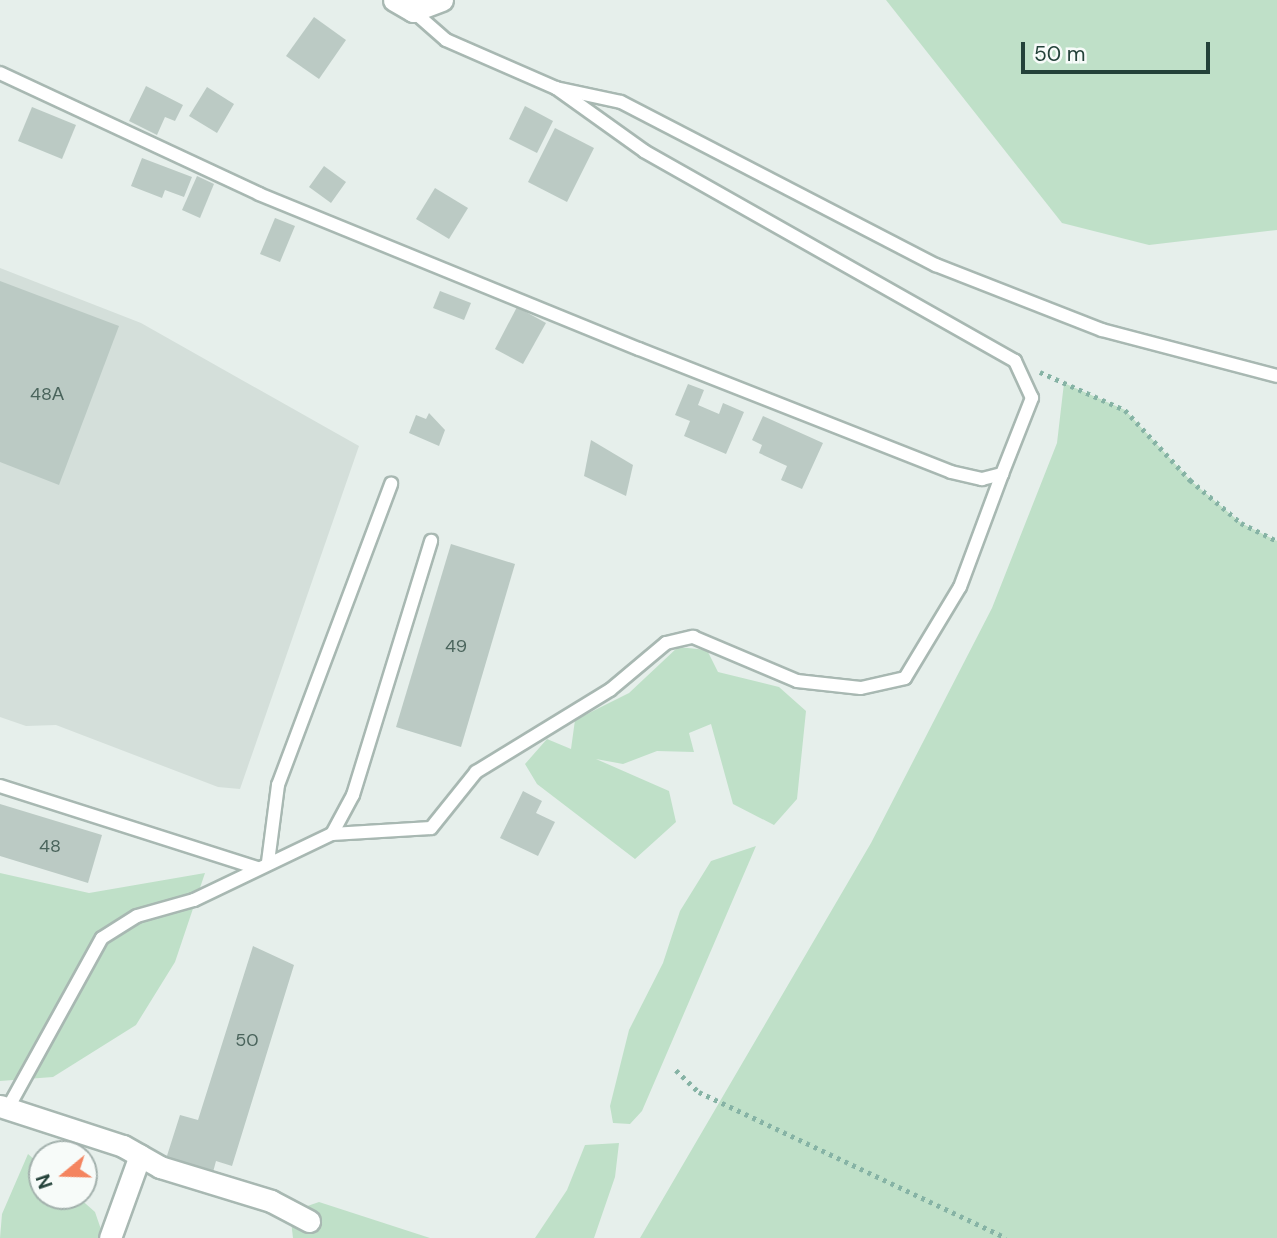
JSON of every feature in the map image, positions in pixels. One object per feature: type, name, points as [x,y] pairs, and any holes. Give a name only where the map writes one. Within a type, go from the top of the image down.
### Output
[{"type":"street","points":[[403,5],[442,0]]},
{"type":"street","points":[[4,1107],[309,1221]]},
{"type":"street","points":[[110,1238],[140,1156]]},
{"type":"lane","points":[[403,5],[446,40],[556,88],[621,102],[949,270],[1102,330],[1277,376]]},
{"type":"lane","points":[[0,73],[258,194],[639,349],[951,472],[982,479],[1002,474]]},
{"type":"lane","points":[[4,1107],[102,938],[137,915],[194,900],[262,865],[332,834],[431,828],[476,772],[610,690],[666,643],[693,637],[797,681],[861,688],[905,678],[960,587],[1032,398],[1015,361],[644,151],[556,88]]},
{"type":"lane","points":[[262,865],[278,785],[391,484]]},
{"type":"lane","points":[[332,834],[353,795],[431,541]]},
{"type":"lane","points":[[0,786],[262,865]]},
{"type":"path","points":[[1015,361],[1125,410],[1190,480],[1241,523],[1277,541]]},
{"type":"path","points":[[676,1070],[699,1093],[1006,1238]]},
{"type":"shaded area","points":[[0,268],[141,323],[359,446],[240,789],[218,787],[56,725],[26,726],[0,717]]},
{"type":"green space","points":[[886,0],[1277,0],[1277,230],[1149,245],[1062,223]]},
{"type":"green space","points":[[1064,383],[1125,410],[1190,480],[1241,523],[1277,541],[1277,1238],[640,1238],[871,843],[992,608],[1057,443]]},
{"type":"green space","points":[[678,647],[707,650],[718,672],[779,687],[806,711],[797,799],[774,825],[733,804],[711,724],[689,733],[694,752],[657,751],[623,764],[596,759],[669,791],[676,822],[635,859],[537,784],[525,764],[547,739],[571,749],[575,720],[629,693]]},
{"type":"green space","points":[[756,846],[642,1111],[630,1124],[613,1123],[610,1106],[629,1030],[663,963],[680,911],[711,861]]},
{"type":"green space","points":[[0,873],[89,893],[205,873],[175,962],[136,1025],[53,1077],[0,1081]]},
{"type":"green space","points":[[619,1143],[615,1177],[594,1238],[535,1238],[567,1190],[585,1145]]},
{"type":"green space","points":[[28,1154],[28,1210],[93,1210],[104,1238],[0,1238],[2,1214]]},
{"type":"green space","points":[[319,1202],[430,1238],[293,1238],[290,1212]]},
{"type":"building","points":[[314,17],[346,40],[319,79],[286,56]]},
{"type":"building","points":[[146,86],[183,105],[175,121],[165,117],[157,135],[129,121]]},
{"type":"building","points":[[207,87],[234,104],[217,133],[189,116]]},
{"type":"building","points":[[525,106],[553,121],[537,153],[509,139]]},
{"type":"building","points":[[32,107],[76,125],[62,159],[18,141]]},
{"type":"building","points":[[555,128],[594,148],[567,202],[528,182]]},
{"type":"building","points":[[142,158],[192,177],[184,197],[165,190],[162,198],[131,186]]},
{"type":"building","points":[[324,166],[346,182],[331,203],[309,187]]},
{"type":"building","points":[[197,176],[214,184],[200,218],[182,210]]},
{"type":"building","points":[[435,188],[468,208],[449,239],[416,219]]},
{"type":"building","points":[[275,218],[295,226],[280,262],[260,254]]},
{"type":"building","points":[[0,281],[119,326],[59,485],[0,462]]},
{"type":"building","points":[[440,291],[471,303],[464,320],[433,308]]},
{"type":"building","points":[[517,307],[546,323],[523,364],[495,349]]},
{"type":"building","points":[[688,384],[704,390],[698,405],[719,414],[723,403],[744,412],[726,454],[684,436],[690,421],[675,415]]},
{"type":"building","points":[[429,413],[445,430],[439,446],[409,433],[416,415],[426,419]]},
{"type":"building","points":[[763,416],[823,443],[802,489],[781,480],[787,466],[759,453],[762,445],[752,440]]},
{"type":"building","points":[[591,440],[633,465],[626,496],[584,476]]},
{"type":"building","points":[[451,544],[515,564],[461,747],[396,727]]},
{"type":"building","points":[[523,791],[542,801],[536,813],[555,822],[538,856],[500,838]]},
{"type":"building","points":[[0,804],[102,835],[88,883],[0,856]]},
{"type":"building","points":[[253,946],[294,965],[232,1166],[216,1161],[212,1176],[165,1162],[180,1115],[198,1120]]}]
